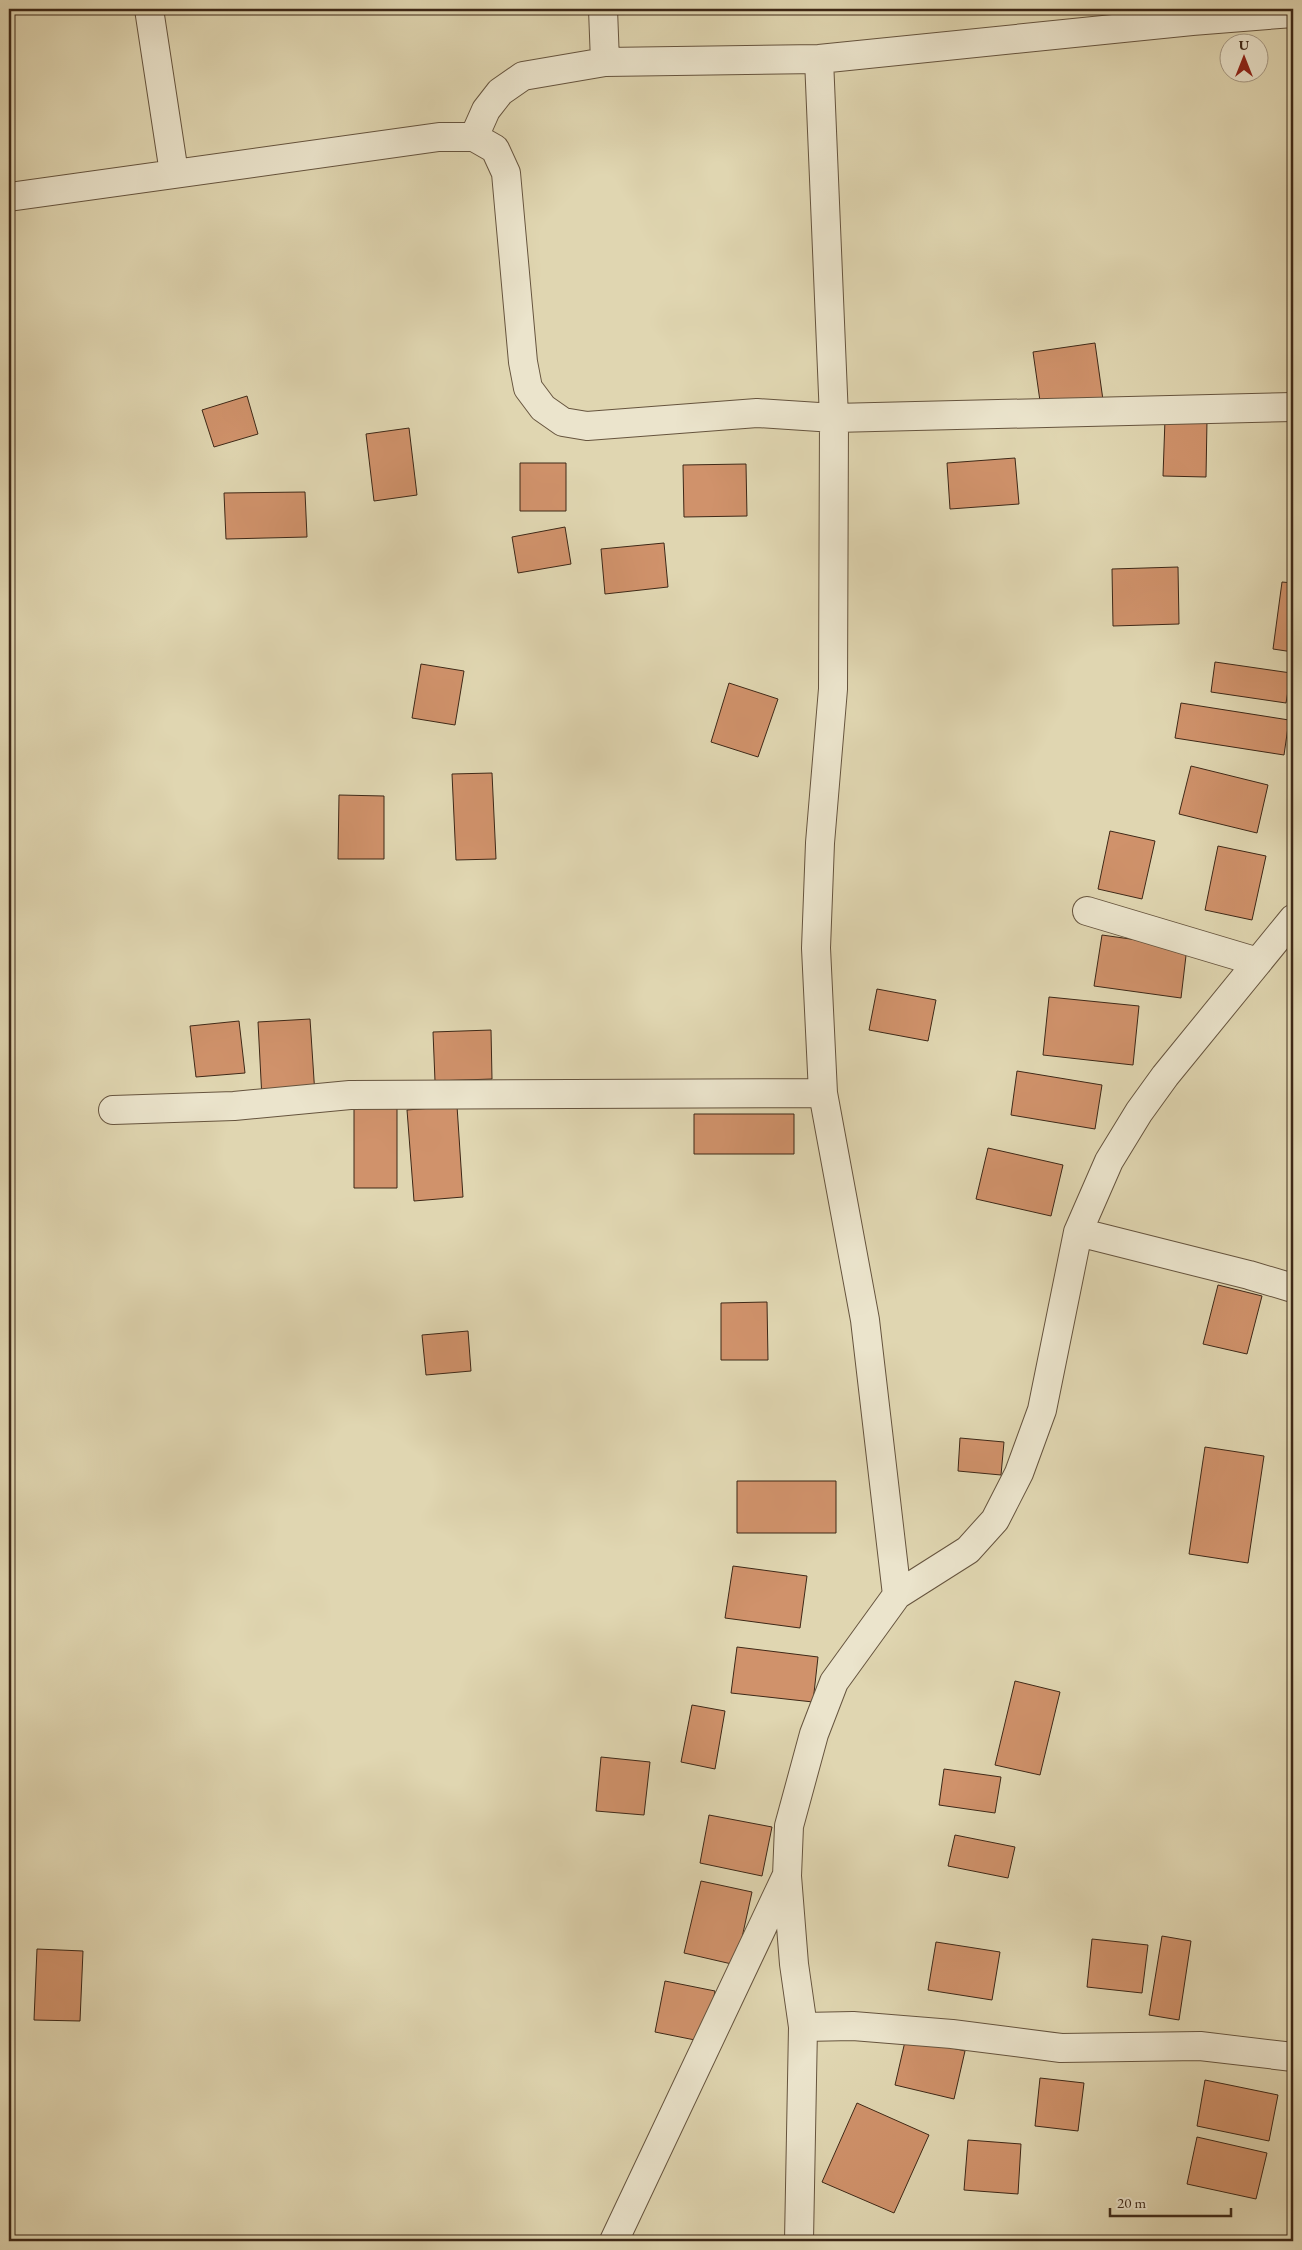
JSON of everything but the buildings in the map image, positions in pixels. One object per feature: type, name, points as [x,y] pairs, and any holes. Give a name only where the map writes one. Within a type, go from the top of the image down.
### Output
[{"type":"street","points":[[149,9],[174,174]]},
{"type":"street","points":[[604,9],[605,62]]},
{"type":"street","points":[[474,137],[486,110],[500,92],[523,76],[605,62],[819,59],[1192,21],[1293,13]]},
{"type":"street","points":[[819,59],[834,418],[833,689],[820,843],[816,948],[823,1093],[865,1320],[897,1595]]},
{"type":"street","points":[[9,197],[439,137],[474,137],[495,149],[506,174],[523,362],[528,388],[543,408],[563,422],[587,426],[758,413],[834,418],[1293,406]]},
{"type":"street","points":[[1087,911],[1258,962]]},
{"type":"street","points":[[799,2241],[803,2027],[794,1964],[787,1876],[789,1826],[814,1734],[834,1682],[897,1595],[968,1550],[995,1520],[1019,1473],[1042,1410],[1078,1232],[1109,1161],[1139,1112],[1165,1076],[1293,919]]},
{"type":"street","points":[[113,1110],[234,1106],[350,1096],[823,1093]]},
{"type":"street","points":[[1078,1232],[1293,1288]]},
{"type":"street","points":[[614,2241],[787,1876]]},
{"type":"street","points":[[803,2027],[852,2026],[952,2034],[1061,2048],[1200,2046],[1293,2057]]}]
